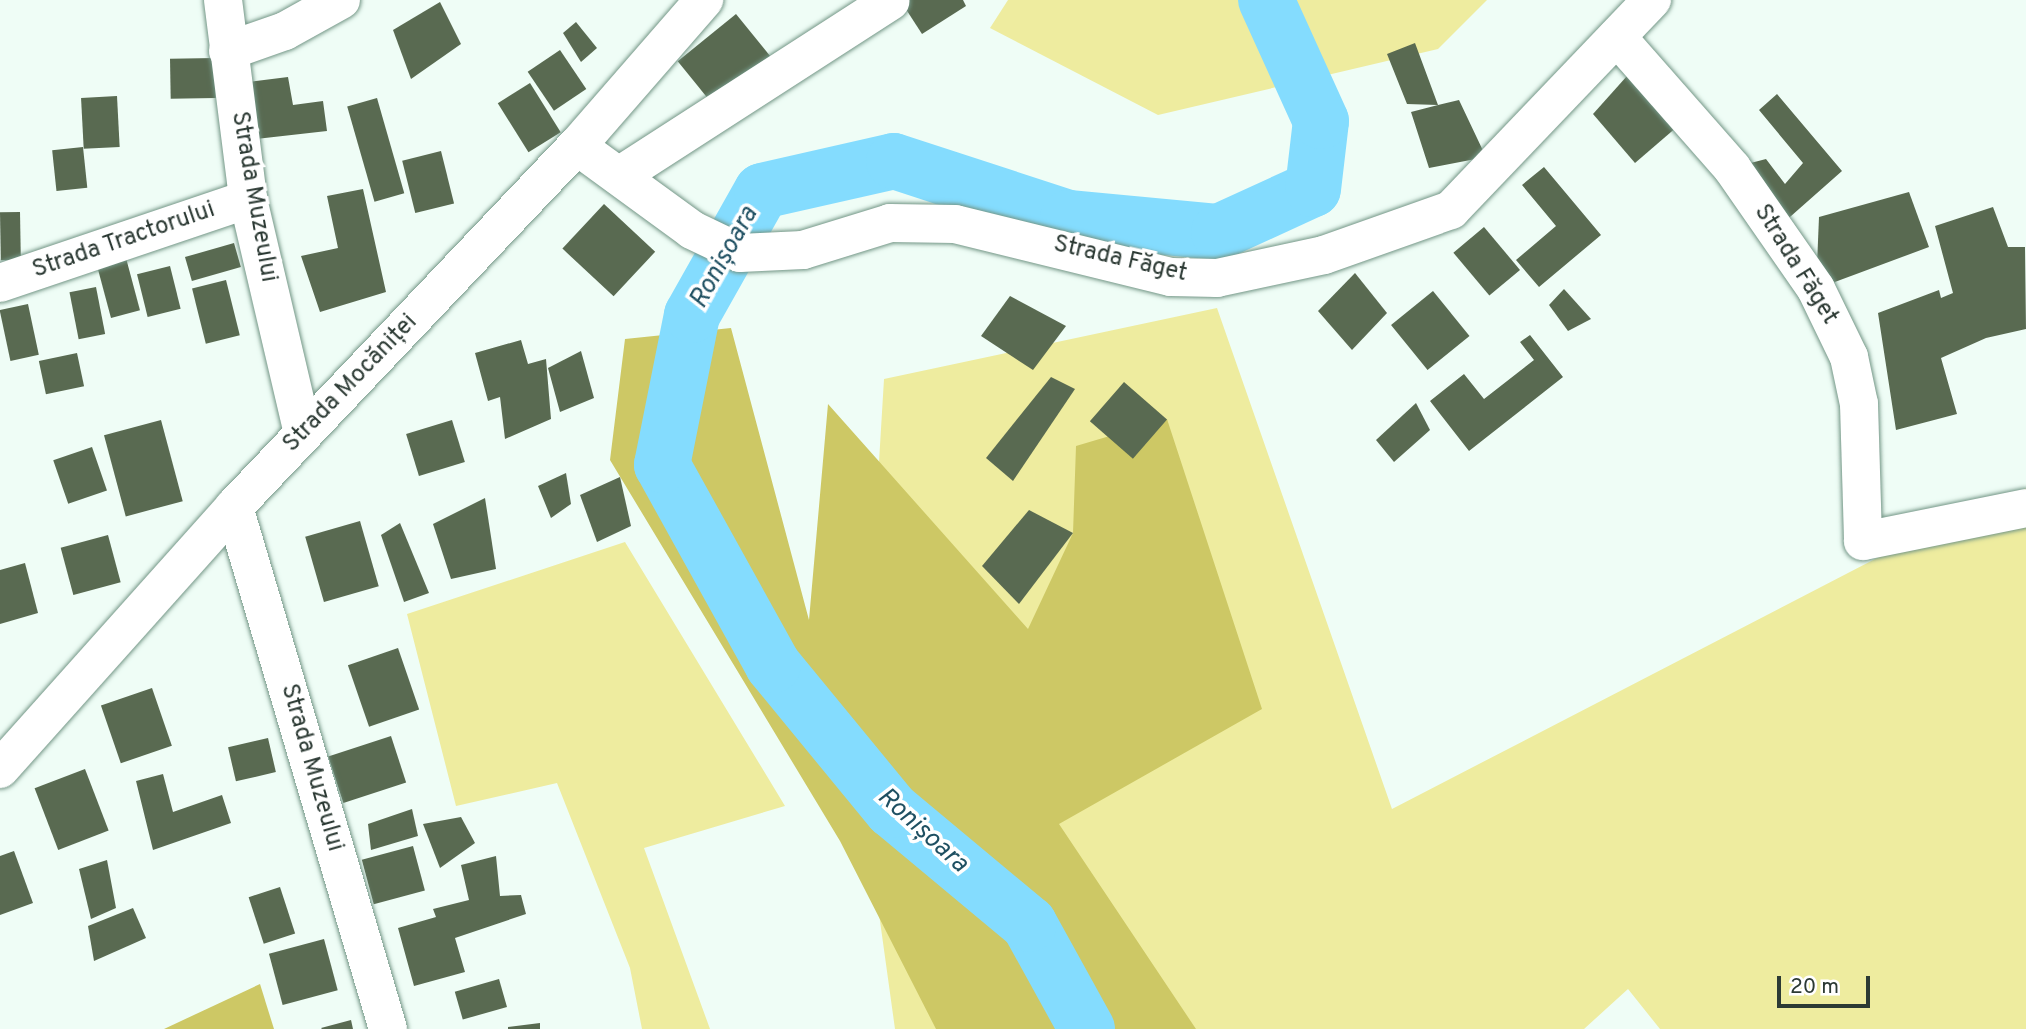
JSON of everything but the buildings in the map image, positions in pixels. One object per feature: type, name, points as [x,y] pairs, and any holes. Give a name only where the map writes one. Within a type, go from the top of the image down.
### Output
[{"type":"street","name":"Strada Muzeului","points":[[223,0],[248,199],[303,434]]},
{"type":"street","points":[[228,51],[285,32],[341,0]]},
{"type":"street","name":"Strada Mocăniței","points":[[0,769],[234,507],[578,146],[704,0]]},
{"type":"street","name":"Strada Făget","points":[[578,146],[691,230],[740,253],[803,250],[890,223],[988,228],[1171,277],[1217,278],[1324,255],[1451,210],[1652,0]]},
{"type":"street","points":[[619,176],[891,1]]},
{"type":"street","name":"Strada Făget","points":[[1617,37],[1732,167],[1816,289],[1849,357],[1859,404],[1863,541],[2026,508]]},
{"type":"street","name":"Strada Tractorului","points":[[0,283],[248,199]]},
{"type":"street","name":"Strada Muzeului","points":[[234,507],[388,1029]]},
{"type":"shaded area","points":[[1008,0],[1487,0],[1438,49],[1158,115],[990,28]]},
{"type":"shaded area","points":[[1217,308],[1392,809],[1931,530],[2026,488],[2026,1029],[1660,1029],[1628,989],[1584,1029],[895,1029],[860,777],[884,379]]},
{"type":"shaded area","points":[[731,328],[809,620],[828,404],[1028,629],[1073,533],[1076,446],[1167,419],[1262,709],[1059,824],[1196,1029],[936,1029],[840,841],[610,460],[625,339]]},
{"type":"shaded area","points":[[625,542],[785,806],[644,848],[710,1029],[642,1029],[630,968],[557,783],[456,806],[407,614]]},
{"type":"shaded area","points":[[260,984],[274,1029],[164,1029]]},
{"type":"waterway","name":"Ronișoara","points":[[1087,1029],[1029,924],[892,810],[773,665],[662,465],[692,315],[762,191],[894,161],[1068,218],[1219,232],[1313,189],[1321,121],[1266,0]]}]
